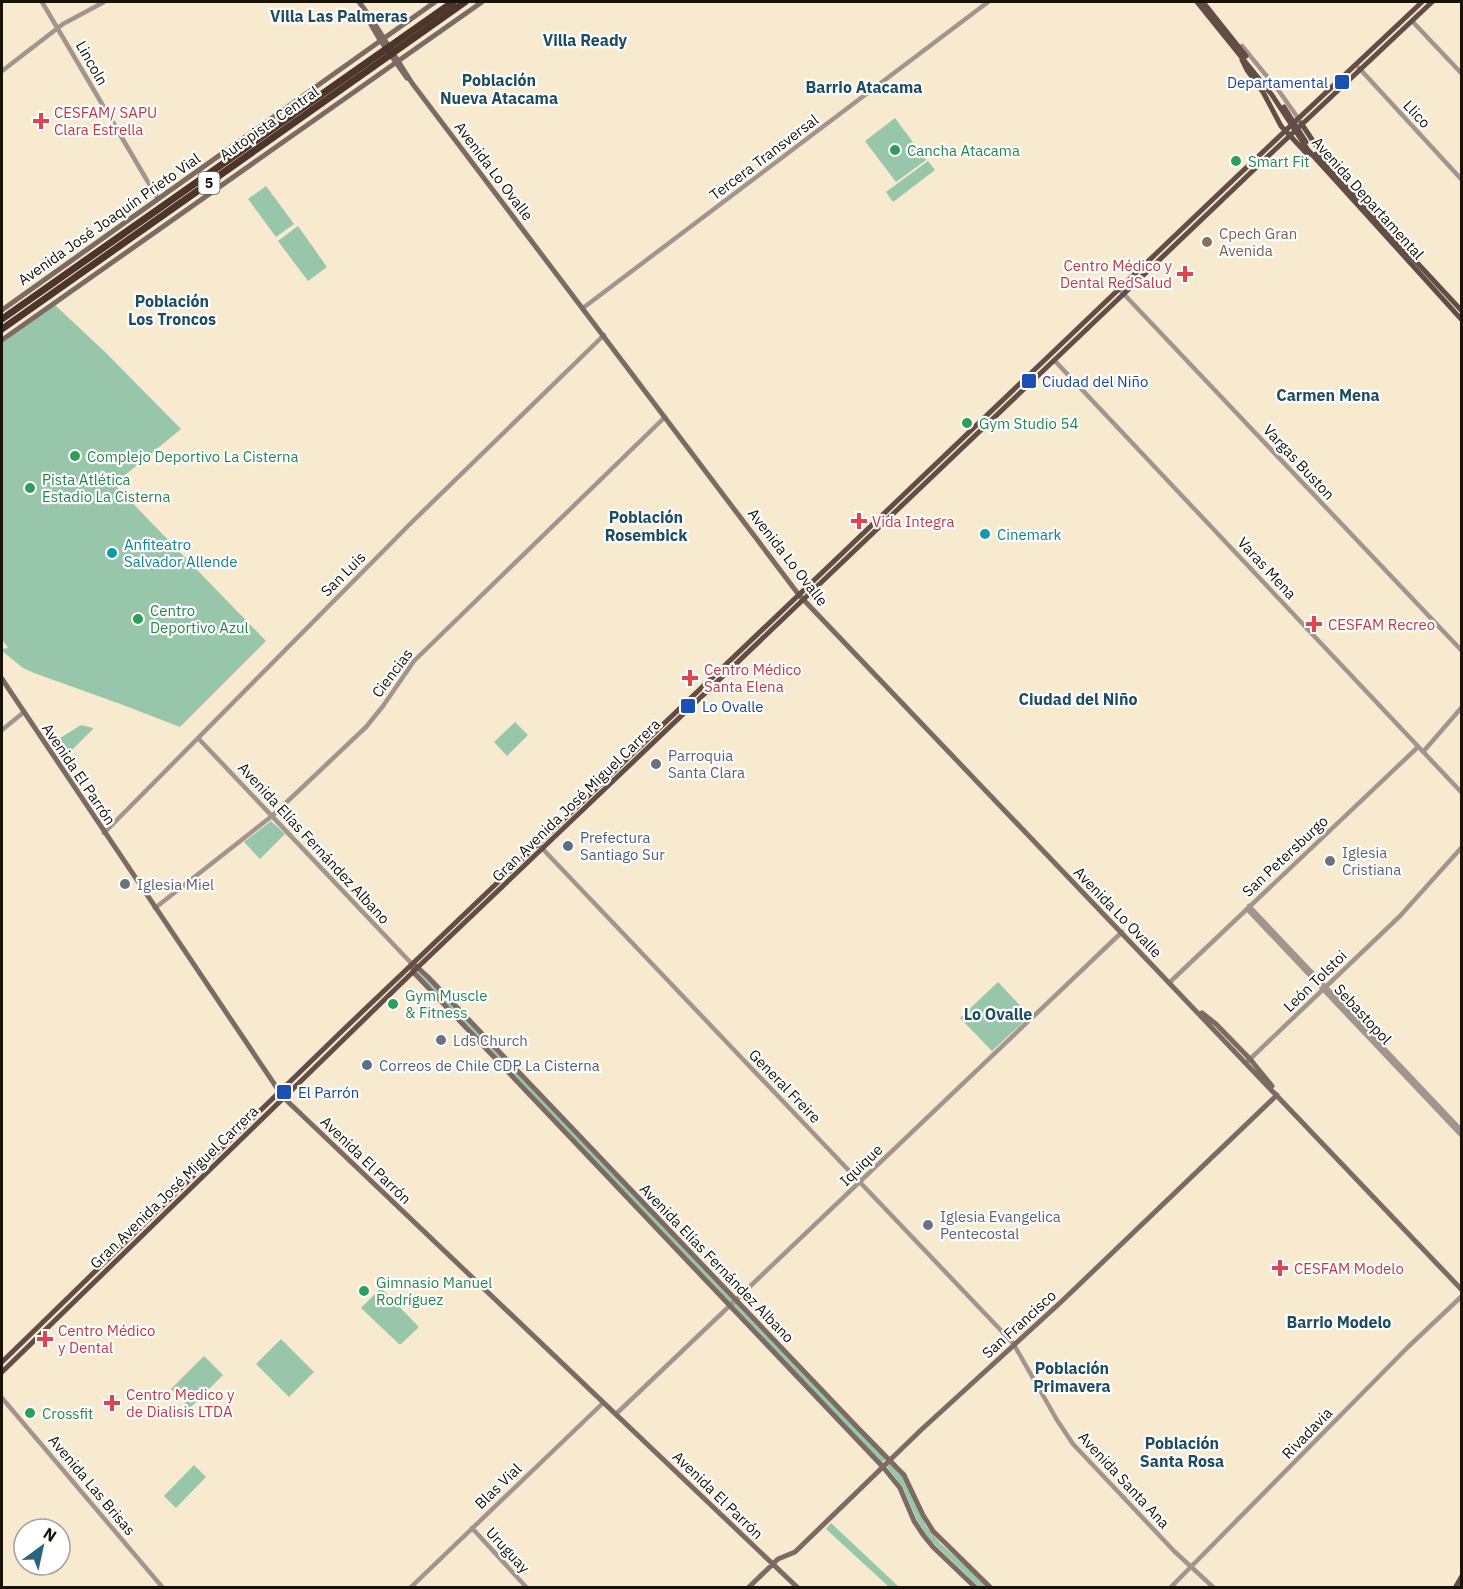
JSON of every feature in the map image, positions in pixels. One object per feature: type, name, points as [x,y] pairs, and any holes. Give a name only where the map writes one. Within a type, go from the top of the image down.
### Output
[{"type":"highway","name":"Autopista Central","points":[[394,48],[453,2]]},
{"type":"highway","name":"Autopista Central","points":[[2,319],[383,55],[465,2]]},
{"type":"highway","name":"Autopista Central","points":[[2,329],[383,55]]},
{"type":"main road","name":"Avenida Lo Ovalle","points":[[359,2],[407,79],[802,598],[1192,1006],[1216,1024],[1277,1095],[1461,1290]]},
{"type":"main road","name":"Avenida José Joaquín Prieto Vial","points":[[2,310],[435,2]]},
{"type":"main road","points":[[2,340],[482,2]]},
{"type":"main road","name":"Avenida Departamental","points":[[1197,2],[1240,48],[1308,150],[1461,311]]},
{"type":"main road","name":"Avenida Departamental","points":[[1203,2],[1274,91],[1310,146],[1461,320]]},
{"type":"main road","name":"Gran Avenida José Miguel Carrera","points":[[2,1372],[412,964],[631,765],[1055,350],[1422,2]]},
{"type":"main road","name":"Gran Avenida José Miguel Carrera","points":[[2,1362],[281,1094],[413,972],[622,763],[980,432],[1432,2]]},
{"type":"main road","points":[[1406,17],[1412,21]]},
{"type":"main road","points":[[1226,30],[1240,48],[1247,70],[1263,92],[1276,117],[1344,194],[1363,207]]},
{"type":"main road","points":[[1297,119],[1363,207]]},
{"type":"main road","points":[[1055,350],[1053,357],[1055,361]]},
{"type":"main road","points":[[980,423],[980,432]]},
{"type":"main road","points":[[760,633],[760,641]]},
{"type":"main road","name":"Avenida El Parrón","points":[[2,679],[281,1094],[798,1587]]},
{"type":"main road","points":[[622,763],[631,765]]},
{"type":"main road","points":[[412,964],[413,972]]},
{"type":"main road","name":"Avenida Elías Fernández Albano","points":[[412,964],[418,967],[907,1478],[923,1515],[933,1531],[991,1587]]},
{"type":"main road","name":"Avenida Elías Fernández Albano","points":[[413,972],[884,1467],[900,1488],[914,1521],[924,1536],[976,1587]]},
{"type":"main road","points":[[489,1052],[494,1046]]},
{"type":"main road","name":"San Francisco","points":[[748,1587],[780,1557],[795,1552],[963,1391],[1111,1255],[1277,1095]]},
{"type":"main road","points":[[701,1275],[707,1270]]},
{"type":"main road","points":[[760,1337],[765,1331]]},
{"type":"main road","points":[[1455,1587],[1461,1576]]},
{"type":"street","name":"Lincoln","points":[[42,2],[158,199]]},
{"type":"street","points":[[2,71],[58,28],[104,2]]},
{"type":"street","name":"Tercera Transversal","points":[[583,308],[988,2]]},
{"type":"street","points":[[1412,21],[1461,74]]},
{"type":"street","name":"Avenida Departamental","points":[[1240,48],[1280,91],[1297,119]]},
{"type":"street","name":"Llico","points":[[1355,64],[1461,180]]},
{"type":"street","name":"Vargas Buston","points":[[1119,289],[1461,651]]},
{"type":"street","name":"San Luis","points":[[104,833],[412,522],[604,335]]},
{"type":"street","name":"Varas Mena","points":[[1055,361],[1461,793]]},
{"type":"street","name":"Ciencias","points":[[155,908],[272,816],[371,721],[414,660],[665,417]]},
{"type":"street","points":[[1423,752],[1461,707]]},
{"type":"street","points":[[2,730],[24,712]]},
{"type":"street","name":"Avenida Elías Fernández Albano","points":[[198,738],[412,964]]},
{"type":"street","name":"San Petersburgo","points":[[1169,982],[1418,747]]},
{"type":"street","name":"General Freire","points":[[540,846],[1014,1344]]},
{"type":"street","name":"León Tolstoi","points":[[1248,1061],[1400,916],[1461,847]]},
{"type":"street","name":"Sebastopol","points":[[1248,907],[1461,1136]]},
{"type":"street","name":"Iquique","points":[[616,1414],[1122,932]]},
{"type":"street","name":"Sebastopol","points":[[1325,989],[1461,1131]]},
{"type":"street","name":"Rivadavia","points":[[1170,1587],[1461,1296]]},
{"type":"street","name":"Avenida Santa Ana","points":[[1014,1344],[1056,1420],[1073,1444],[1174,1551],[1214,1587]]},
{"type":"street","name":"Avenida Las Brisas","points":[[2,1398],[163,1587]]},
{"type":"street","name":"Blas Vial","points":[[410,1587],[603,1403]]},
{"type":"street","name":"Uruguay","points":[[472,1528],[527,1587]]},
{"type":"green space","name":"Cancha Atacama","points":[[895,118],[926,160],[896,182],[865,141]]},
{"type":"green space","points":[[928,161],[935,170],[893,202],[886,192]]},
{"type":"green space","points":[[266,186],[294,224],[276,237],[248,199]]},
{"type":"green space","points":[[298,226],[327,267],[308,281],[278,241]]},
{"type":"green space","points":[[55,305],[181,429],[114,484],[266,641],[180,727],[34,673],[23,668],[2,651],[8,648],[2,639],[2,343]]},
{"type":"green space","points":[[515,722],[528,735],[507,756],[494,742]]},
{"type":"green space","points":[[81,725],[93,729],[67,755],[57,740]]},
{"type":"green space","points":[[271,821],[285,834],[260,859],[244,842]]},
{"type":"green space","points":[[418,970],[886,1459],[882,1463],[415,973]]},
{"type":"green space","points":[[998,982],[1030,1016],[992,1051],[960,1018]]},
{"type":"green space","points":[[381,1288],[418,1326],[401,1344],[361,1308]]},
{"type":"green space","points":[[281,1339],[314,1372],[289,1397],[256,1364]]},
{"type":"green space","points":[[204,1356],[223,1375],[190,1408],[171,1389]]},
{"type":"green space","points":[[890,1463],[905,1478],[926,1526],[940,1543],[989,1587],[979,1587],[929,1539],[917,1520],[903,1488],[887,1467]]},
{"type":"green space","points":[[194,1465],[206,1477],[176,1508],[164,1496]]},
{"type":"green space","points":[[831,1523],[899,1587],[889,1587],[826,1529]]},
{"type":"place","name":"Departamental","points":[[1342,82]]},
{"type":"place","name":"CESFAM/ SAPU Clara Estrella","points":[[41,121]]},
{"type":"place","name":"Cancha Atacama","points":[[895,150]]},
{"type":"place","name":"Smart Fit","points":[[1236,161]]},
{"type":"place","name":"Cpech Gran Avenida","points":[[1207,242]]},
{"type":"place","name":"Centro Médico y Dental RedSalud","points":[[1185,274]]},
{"type":"place","name":"Ciudad del Niño","points":[[1029,381]]},
{"type":"place","name":"Gym Studio 54","points":[[967,423]]},
{"type":"place","name":"Complejo Deportivo La Cisterna","points":[[75,456]]},
{"type":"place","name":"Pista Atlética Estadio La Cisterna","points":[[30,488]]},
{"type":"place","name":"Vida Integra","points":[[859,521]]},
{"type":"place","name":"Cinemark","points":[[985,534]]},
{"type":"place","name":"Anfiteatro Salvador Allende","points":[[112,553]]},
{"type":"place","name":"Centro Deportivo Azul","points":[[138,619]]},
{"type":"place","name":"CESFAM Recreo","points":[[1314,624]]},
{"type":"place","name":"Centro Médico Santa Elena","points":[[690,678]]},
{"type":"place","name":"Lo Ovalle","points":[[688,706]]},
{"type":"place","name":"Parroquia Santa Clara","points":[[656,764]]},
{"type":"place","name":"Prefectura Santiago Sur","points":[[568,846]]},
{"type":"place","name":"Iglesia Cristiana","points":[[1330,861]]},
{"type":"place","name":"Iglesia Miel","points":[[125,884]]},
{"type":"place","name":"Gym Muscle & Fitness","points":[[393,1004]]},
{"type":"place","name":"Lds Church","points":[[441,1040]]},
{"type":"place","name":"Correos de Chile CDP La Cisterna","points":[[367,1065]]},
{"type":"place","name":"El Parrón","points":[[284,1092]]},
{"type":"place","name":"Iglesia Evangelica Pentecostal","points":[[928,1225]]},
{"type":"place","name":"CESFAM Modelo","points":[[1280,1268]]},
{"type":"place","name":"Gimnasio Manuel Rodríguez","points":[[364,1291]]},
{"type":"place","name":"Centro Médico y Dental","points":[[45,1339]]},
{"type":"place","name":"Centro Medico y de Dialisis LTDA","points":[[112,1403]]},
{"type":"place","name":"Crossfit","points":[[30,1413]]},
{"type":"district","name":"Villa Las Palmeras","points":[[339,16]]},
{"type":"district","name":"Villa Ready","points":[[585,40]]},
{"type":"district","name":"Barrio Atacama","points":[[864,87]]},
{"type":"district","name":"Población Nueva Atacama","points":[[499,89]]},
{"type":"district","name":"Población Los Troncos","points":[[172,310]]},
{"type":"district","name":"Carmen Mena","points":[[1328,395]]},
{"type":"district","name":"Población Rosembick","points":[[646,526]]},
{"type":"district","name":"Ciudad del Niño","points":[[1078,699]]},
{"type":"district","name":"Lo Ovalle","points":[[998,1014]]},
{"type":"district","name":"Barrio Modelo","points":[[1339,1322]]},
{"type":"district","name":"Población Primavera","points":[[1072,1377]]},
{"type":"district","name":"Población Santa Rosa","points":[[1182,1452]]}]
